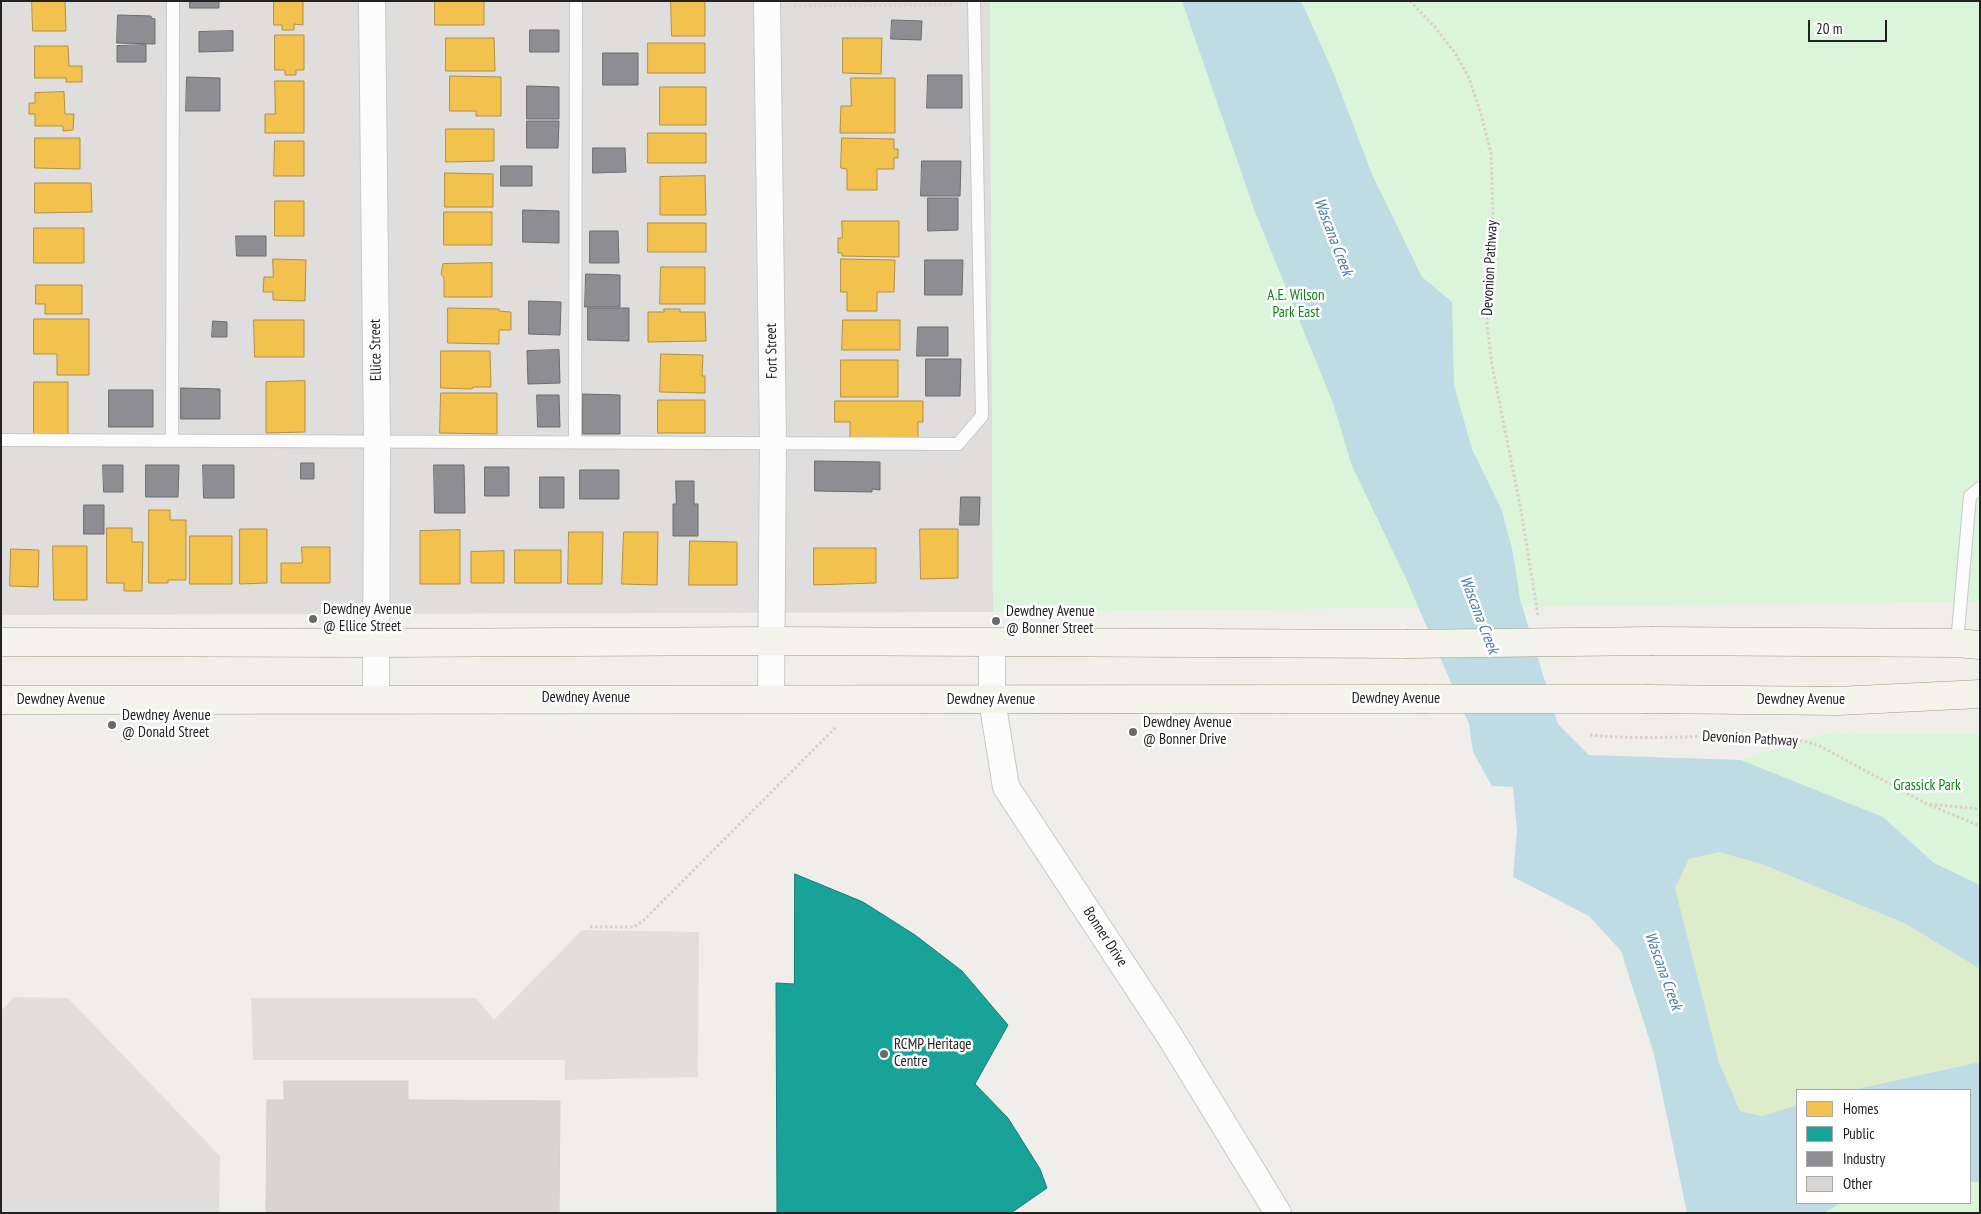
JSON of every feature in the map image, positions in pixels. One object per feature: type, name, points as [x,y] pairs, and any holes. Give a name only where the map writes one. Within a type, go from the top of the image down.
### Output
[{"type":"main road","points":[[1,642],[772,641],[1406,644],[1653,641],[1968,644]]},
{"type":"main road","name":"Dewdney Avenue","points":[[1,700],[598,698],[771,700],[1424,699],[1838,701],[1980,694]]},
{"type":"street","name":"Ellice Street","points":[[372,1],[377,442],[376,699]]},
{"type":"street","name":"Fort Street","points":[[767,4],[773,443],[771,700]]},
{"type":"street","name":"Bonner Drive","points":[[992,642],[992,700],[1006,787],[1170,1035],[1278,1213]]},
{"type":"lane","points":[[172,441],[173,1]]},
{"type":"lane","points":[[575,442],[576,1]]},
{"type":"lane","points":[[1,440],[958,444],[982,416],[974,3]]},
{"type":"lane","points":[[1968,644],[1970,496],[1980,488]]},
{"type":"path","name":"Devonion Pathway","points":[[1410,1],[1434,26],[1455,53],[1469,78],[1491,153],[1493,215],[1487,284],[1487,324],[1492,365],[1521,510],[1538,616]]},
{"type":"path","points":[[767,4],[974,3]]},
{"type":"path","points":[[590,927],[634,927],[643,921],[836,727]]},
{"type":"path","name":"Devonion Pathway","points":[[1590,735],[1617,738],[1750,736],[1804,741],[1818,745],[1927,804],[1980,826]]},
{"type":"path","points":[[1927,804],[1980,809]]},
{"type":"shaded area","points":[[1,1],[990,1],[993,612],[1,615]]},
{"type":"shaded area","points":[[582,930],[699,932],[698,1077],[565,1080],[565,1060],[253,1060],[251,998],[476,998],[494,1020]]},
{"type":"shaded area","points":[[14,997],[68,998],[220,1156],[219,1213],[1,1213],[1,1011]]},
{"type":"green space","name":"A.E. Wilson Park East","points":[[990,1],[1980,1],[1980,602],[993,612]]},
{"type":"green space","name":"Grassick Park","points":[[1827,733],[1980,734],[1980,885],[1934,863],[1883,817],[1741,760]]},
{"type":"green space","points":[[1720,852],[1764,865],[1906,924],[1980,969],[1980,1062],[1857,1089],[1796,1089],[1796,1105],[1762,1116],[1740,1111],[1719,1062],[1675,888],[1689,859]]},
{"type":"green space","points":[[1971,1182],[1980,1182],[1980,1213],[1823,1213],[1839,1204],[1971,1204]]},
{"type":"water","name":"Wascana Creek","points":[[1182,1],[1300,1],[1303,5],[1333,72],[1373,177],[1422,277],[1452,302],[1454,385],[1472,449],[1502,511],[1513,553],[1520,599],[1558,724],[1589,755],[1741,760],[1883,817],[1934,863],[1980,885],[1980,969],[1906,924],[1764,865],[1720,852],[1689,859],[1675,888],[1719,1062],[1740,1111],[1762,1116],[1796,1105],[1796,1204],[1839,1204],[1823,1213],[1687,1213],[1654,1054],[1621,951],[1589,916],[1513,877],[1517,830],[1513,787],[1492,786],[1473,752],[1469,724],[1403,572],[1352,466],[1333,403],[1254,209]]},
{"type":"water","points":[[1980,1062],[1980,1182],[1971,1182],[1971,1089],[1857,1089]]},
{"type":"building: Homes","points":[[32,1],[65,1],[66,31],[33,31]]},
{"type":"building: Homes","points":[[274,1],[303,1],[303,25],[294,24],[294,30],[282,30],[282,25],[274,25]]},
{"type":"building: Homes","points":[[435,1],[484,1],[484,25],[435,25]]},
{"type":"building: Homes","points":[[671,1],[705,1],[705,36],[672,36]]},
{"type":"building: Homes","points":[[275,35],[304,35],[304,70],[296,70],[296,75],[285,75],[285,70],[275,70]]},
{"type":"building: Homes","points":[[446,38],[494,38],[495,71],[446,71]]},
{"type":"building: Homes","points":[[843,38],[882,38],[881,74],[843,73]]},
{"type":"building: Homes","points":[[648,43],[705,43],[705,73],[648,73]]},
{"type":"building: Homes","points":[[35,46],[68,46],[69,66],[82,66],[82,82],[66,82],[66,78],[35,78]]},
{"type":"building: Homes","points":[[450,76],[501,77],[501,116],[476,116],[476,111],[450,111]]},
{"type":"building: Homes","points":[[851,78],[895,78],[895,133],[840,133],[841,106],[851,106]]},
{"type":"building: Homes","points":[[275,81],[304,81],[304,133],[265,133],[265,114],[275,114]]},
{"type":"building: Homes","points":[[660,87],[706,87],[706,125],[660,125]]},
{"type":"building: Homes","points":[[64,92],[65,114],[74,114],[73,130],[63,131],[63,126],[35,126],[35,114],[29,114],[29,103],[35,103],[35,93]]},
{"type":"building: Homes","points":[[446,129],[494,129],[494,161],[446,162]]},
{"type":"building: Homes","points":[[648,133],[706,133],[706,163],[648,163]]},
{"type":"building: Homes","points":[[35,138],[80,138],[80,169],[35,168]]},
{"type":"building: Homes","points":[[842,138],[894,139],[894,149],[898,149],[898,158],[894,158],[894,169],[877,169],[877,190],[847,190],[847,169],[841,168]]},
{"type":"building: Homes","points":[[275,141],[304,141],[304,176],[274,176]]},
{"type":"building: Homes","points":[[445,173],[493,174],[493,207],[445,207]]},
{"type":"building: Homes","points":[[705,176],[706,215],[660,215],[660,177]]},
{"type":"building: Homes","points":[[35,183],[91,183],[92,212],[35,213]]},
{"type":"building: Homes","points":[[275,201],[304,201],[304,236],[275,236]]},
{"type":"building: Homes","points":[[444,212],[492,212],[492,245],[444,245]]},
{"type":"building: Homes","points":[[842,221],[899,221],[899,257],[842,256],[842,253],[838,253],[838,238],[842,238]]},
{"type":"building: Homes","points":[[648,223],[706,223],[706,252],[648,252]]},
{"type":"building: Homes","points":[[34,228],[84,228],[84,263],[34,263]]},
{"type":"building: Homes","points":[[273,259],[306,260],[305,301],[273,300],[273,292],[263,292],[264,277],[273,277]]},
{"type":"building: Homes","points":[[841,259],[895,260],[894,292],[877,292],[877,311],[847,311],[847,292],[841,292]]},
{"type":"building: Homes","points":[[492,263],[492,297],[444,297],[444,278],[441,274],[443,264]]},
{"type":"building: Homes","points":[[661,267],[705,267],[705,304],[660,304]]},
{"type":"building: Homes","points":[[36,285],[82,285],[82,314],[45,314],[45,304],[36,304]]},
{"type":"building: Homes","points":[[448,308],[499,309],[499,311],[511,312],[511,330],[499,330],[499,344],[448,343]]},
{"type":"building: Homes","points":[[664,309],[680,309],[680,312],[705,312],[706,341],[648,342],[648,312],[664,312]]},
{"type":"building: Homes","points":[[34,319],[89,319],[89,375],[57,375],[57,354],[34,354]]},
{"type":"building: Homes","points":[[254,320],[304,320],[304,357],[255,357]]},
{"type":"building: Homes","points":[[843,320],[900,320],[900,350],[842,350]]},
{"type":"building: Homes","points":[[441,351],[490,351],[491,387],[473,387],[472,389],[441,388]]},
{"type":"building: Homes","points":[[661,354],[703,355],[702,376],[705,376],[705,393],[660,392]]},
{"type":"building: Homes","points":[[841,360],[898,360],[898,397],[841,397]]},
{"type":"building: Homes","points":[[305,381],[305,432],[266,433],[266,382]]},
{"type":"building: Homes","points":[[34,382],[68,382],[68,434],[34,434]]},
{"type":"building: Homes","points":[[441,393],[497,393],[497,434],[440,433]]},
{"type":"building: Homes","points":[[658,400],[705,400],[705,433],[658,433]]},
{"type":"building: Homes","points":[[835,401],[923,401],[923,422],[918,422],[918,438],[850,438],[850,422],[835,422]]},
{"type":"building: Homes","points":[[149,510],[170,510],[170,520],[186,520],[186,580],[168,580],[168,583],[149,583]]},
{"type":"building: Homes","points":[[107,528],[132,528],[132,542],[143,542],[142,591],[124,591],[124,583],[107,583]]},
{"type":"building: Homes","points":[[240,529],[267,529],[267,583],[240,584]]},
{"type":"building: Homes","points":[[920,529],[958,529],[958,578],[921,579]]},
{"type":"building: Homes","points":[[460,530],[460,584],[420,584],[420,531]]},
{"type":"building: Homes","points":[[569,532],[603,532],[602,584],[568,584]]},
{"type":"building: Homes","points":[[624,532],[658,532],[657,585],[622,584]]},
{"type":"building: Homes","points":[[190,536],[232,536],[232,584],[190,584]]},
{"type":"building: Homes","points":[[690,541],[737,542],[737,585],[689,585]]},
{"type":"building: Homes","points":[[53,546],[87,546],[87,600],[54,600]]},
{"type":"building: Homes","points":[[302,547],[330,547],[330,583],[281,583],[281,563],[302,563]]},
{"type":"building: Homes","points":[[814,548],[876,548],[876,583],[814,585]]},
{"type":"building: Homes","points":[[11,549],[39,550],[38,587],[10,586]]},
{"type":"building: Homes","points":[[515,550],[561,550],[561,583],[515,583]]},
{"type":"building: Homes","points":[[504,551],[504,583],[471,583],[471,552]]},
{"type":"building: Public","name":"RCMP Heritage Centre","points":[[795,874],[863,902],[915,935],[962,971],[1008,1025],[975,1084],[1008,1118],[1040,1169],[1047,1188],[1011,1213],[777,1213],[776,983],[794,984]]},
{"type":"building: Industry","points":[[190,1],[219,1],[219,8],[190,8]]},
{"type":"building: Industry","points":[[118,15],[151,16],[151,18],[155,19],[155,44],[117,43]]},
{"type":"building: Industry","points":[[892,20],[922,21],[921,40],[891,39]]},
{"type":"building: Industry","points":[[530,30],[559,30],[559,52],[530,52]]},
{"type":"building: Industry","points":[[233,31],[233,51],[199,52],[199,32]]},
{"type":"building: Industry","points":[[146,45],[146,62],[117,62],[117,46]]},
{"type":"building: Industry","points":[[603,53],[638,53],[638,85],[603,85]]},
{"type":"building: Industry","points":[[928,75],[962,75],[962,108],[927,108]]},
{"type":"building: Industry","points":[[187,77],[220,78],[220,111],[186,111]]},
{"type":"building: Industry","points":[[527,86],[559,87],[559,119],[527,119]]},
{"type":"building: Industry","points":[[527,121],[559,121],[558,148],[527,148]]},
{"type":"building: Industry","points":[[593,148],[625,148],[626,172],[593,173]]},
{"type":"building: Industry","points":[[922,161],[961,161],[960,196],[921,196]]},
{"type":"building: Industry","points":[[501,166],[532,166],[532,186],[501,186]]},
{"type":"building: Industry","points":[[928,198],[958,198],[958,230],[928,231]]},
{"type":"building: Industry","points":[[523,210],[559,211],[559,243],[523,242]]},
{"type":"building: Industry","points":[[590,231],[618,231],[619,263],[590,263]]},
{"type":"building: Industry","points":[[236,236],[266,236],[266,256],[237,256]]},
{"type":"building: Industry","points":[[925,260],[963,260],[962,295],[925,295]]},
{"type":"building: Industry","points":[[586,274],[620,275],[620,307],[585,307]]},
{"type":"building: Industry","points":[[529,301],[561,302],[560,335],[529,334]]},
{"type":"building: Industry","points":[[588,308],[629,308],[629,341],[588,340]]},
{"type":"building: Industry","points":[[213,321],[227,322],[227,337],[212,337]]},
{"type":"building: Industry","points":[[918,327],[948,327],[948,356],[917,356]]},
{"type":"building: Industry","points":[[559,350],[560,383],[528,384],[527,351]]},
{"type":"building: Industry","points":[[926,359],[961,359],[960,396],[926,396]]},
{"type":"building: Industry","points":[[181,388],[220,389],[220,419],[181,419]]},
{"type":"building: Industry","points":[[109,390],[153,390],[153,427],[109,427]]},
{"type":"building: Industry","points":[[583,394],[620,395],[620,434],[583,434]]},
{"type":"building: Industry","points":[[537,395],[559,395],[560,427],[538,427]]},
{"type":"building: Industry","points":[[815,461],[880,462],[880,490],[872,489],[872,492],[815,491]]},
{"type":"building: Industry","points":[[301,463],[314,463],[314,479],[301,479]]},
{"type":"building: Industry","points":[[103,465],[123,465],[123,492],[104,492]]},
{"type":"building: Industry","points":[[146,465],[179,465],[178,497],[146,497]]},
{"type":"building: Industry","points":[[203,465],[234,465],[234,498],[204,498]]},
{"type":"building: Industry","points":[[434,465],[464,465],[465,513],[435,513]]},
{"type":"building: Industry","points":[[485,467],[509,467],[509,496],[485,496]]},
{"type":"building: Industry","points":[[580,470],[619,470],[619,499],[580,499]]},
{"type":"building: Industry","points":[[540,477],[564,477],[564,508],[540,508]]},
{"type":"building: Industry","points":[[676,481],[694,481],[694,504],[698,504],[698,536],[673,536],[673,504],[676,504]]},
{"type":"building: Industry","points":[[961,497],[980,497],[979,525],[960,525]]},
{"type":"building: Industry","points":[[84,505],[104,505],[104,534],[84,534]]},
{"type":"building: Other","points":[[284,1081],[408,1081],[408,1100],[560,1101],[559,1213],[266,1213],[267,1100],[284,1100]]},
{"type":"place","name":"Dewdney Avenue @ Ellice Street","points":[[313,619]]},
{"type":"place","name":"Dewdney Avenue @ Bonner Street","points":[[996,621]]},
{"type":"place","name":"Dewdney Avenue @ Donald Street","points":[[112,725]]},
{"type":"place","name":"Dewdney Avenue @ Bonner Drive","points":[[1133,732]]},
{"type":"place","name":"RCMP Heritage Centre","points":[[884,1054]]}]
